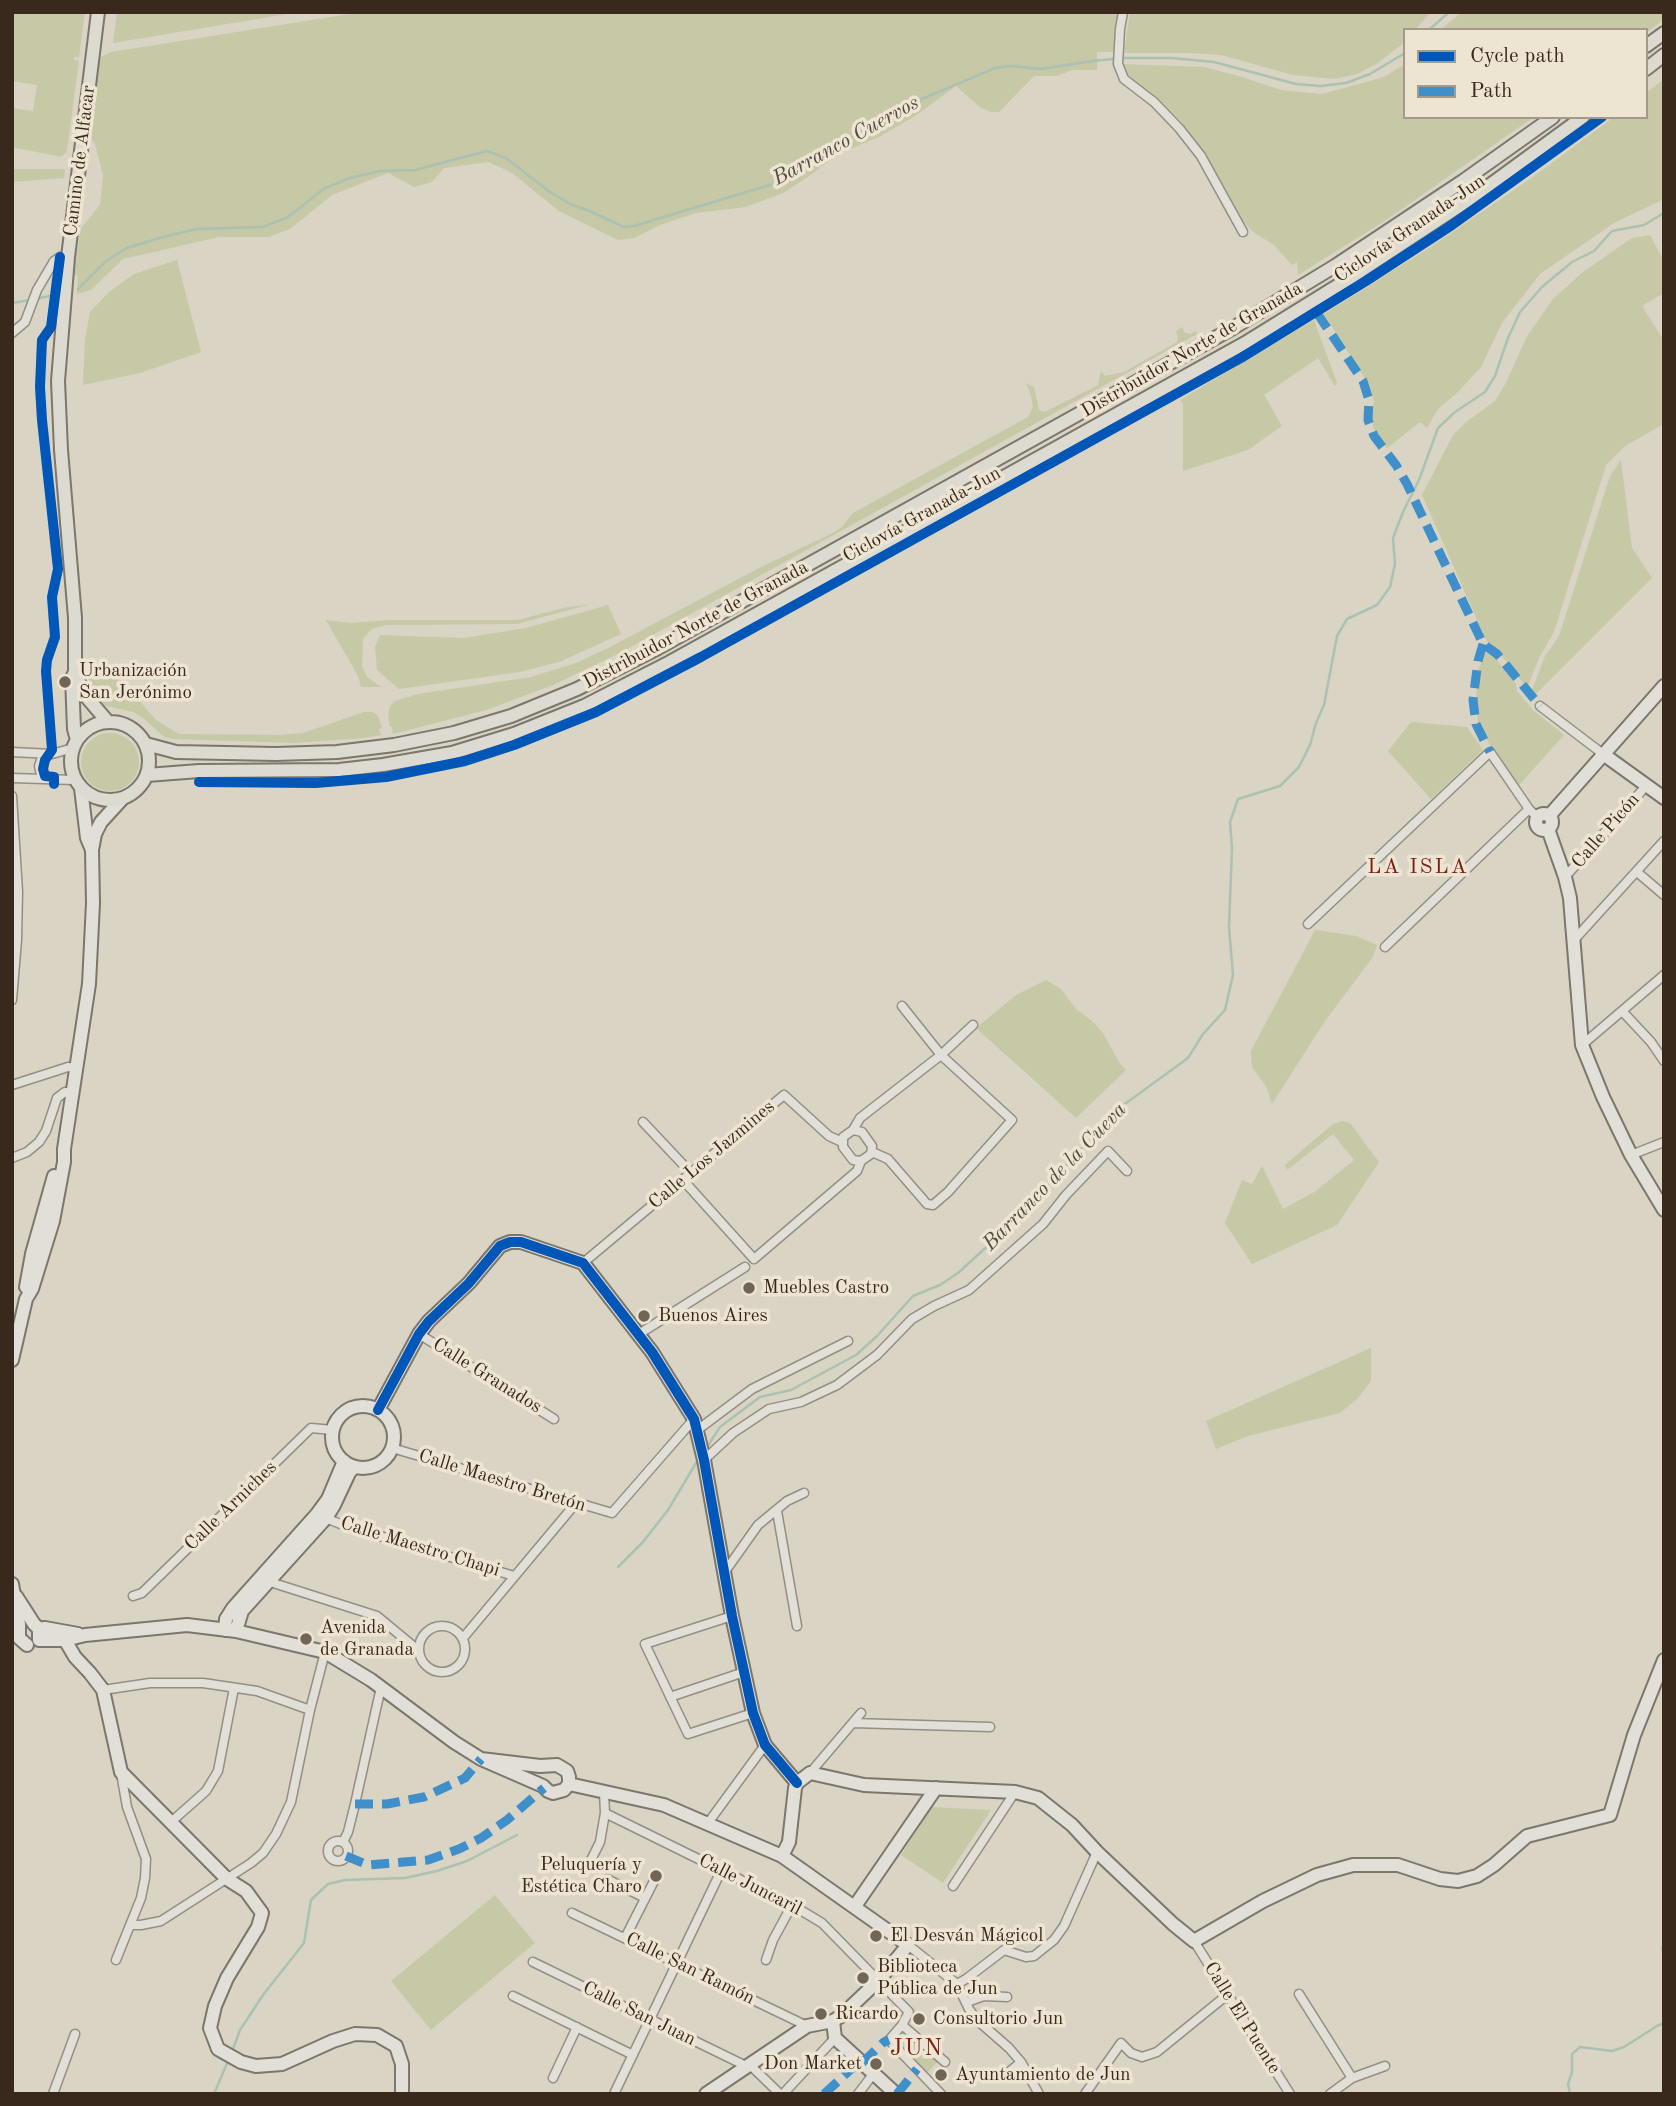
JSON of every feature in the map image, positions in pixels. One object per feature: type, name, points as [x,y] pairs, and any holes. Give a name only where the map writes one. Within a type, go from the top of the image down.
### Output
[{"type":"main road","name":"Camino de Alfacar","points":[[75,744],[72,570],[58,382],[68,257],[98,12]]},
{"type":"main road","points":[[1648,45],[1664,33]]},
{"type":"main road","points":[[1648,67],[1664,55]]},
{"type":"main road","name":"Distribuidor Norte de Granada","points":[[146,744],[176,752],[276,754],[337,752],[394,745],[454,733],[500,719],[577,689],[658,648],[1233,328],[1335,266],[1550,119]]},
{"type":"main road","name":"Distribuidor Norte de Granada","points":[[147,775],[199,771],[339,770],[383,765],[464,749],[514,734],[584,706],[670,662],[1245,343],[1479,193],[1580,119]]},
{"type":"main road","points":[[75,672],[84,694],[108,722]]},
{"type":"main road","points":[[120,723],[130,727],[146,744],[149,754],[147,775],[133,794],[122,799],[111,801],[90,795],[78,784],[71,769],[75,744],[85,731],[96,725],[120,723]]},
{"type":"street","points":[[1123,12],[1118,64],[1124,79],[1159,107],[1179,128],[1200,156],[1243,232]]},
{"type":"street","points":[[12,333],[25,321],[37,290],[54,261],[60,257],[68,257]]},
{"type":"street","points":[[1385,947],[1541,818],[1664,685]]},
{"type":"street","points":[[1540,706],[1646,786],[1663,795]]},
{"type":"street","points":[[12,752],[61,752],[75,744]]},
{"type":"street","points":[[1308,924],[1490,752],[1541,818],[1565,877],[1570,898],[1582,1045],[1602,1097],[1631,1156],[1664,1210]]},
{"type":"street","points":[[42,779],[40,766],[43,754]]},
{"type":"street","points":[[12,778],[78,784],[87,838],[93,850]]},
{"type":"street","name":"Calle Picón","points":[[1565,877],[1646,786]]},
{"type":"street","points":[[12,796],[18,892],[12,1000]]},
{"type":"street","points":[[12,1360],[26,1299],[25,1289],[32,1254],[57,1164],[64,1149],[77,1068],[90,974],[95,834],[101,822],[122,799]]},
{"type":"street","points":[[1574,940],[1664,841]]},
{"type":"street","points":[[1637,872],[1664,895]]},
{"type":"street","points":[[1582,1045],[1664,975]]},
{"type":"street","points":[[872,1152],[888,1159],[927,1204],[933,1205],[948,1192],[1012,1120],[941,1055],[902,1006]]},
{"type":"street","points":[[1623,1012],[1651,1042],[1664,1061]]},
{"type":"street","points":[[853,1130],[864,1133],[872,1146],[872,1152],[867,1159],[856,1161],[851,1158],[842,1147],[845,1135],[853,1130],[860,1118],[941,1055],[973,1026]]},
{"type":"street","points":[[12,1085],[68,1067],[77,1068]]},
{"type":"street","points":[[12,1158],[27,1152],[39,1142],[46,1131],[57,1098],[65,1092],[73,1093]]},
{"type":"street","name":"Calle Los Jazmines","points":[[583,1263],[784,1095],[829,1136],[842,1142]]},
{"type":"street","points":[[643,1122],[691,1173]]},
{"type":"street","points":[[1631,1156],[1664,1142]]},
{"type":"street","points":[[704,1460],[733,1433],[769,1409],[801,1402],[837,1385],[877,1355],[912,1319],[968,1290],[1044,1224],[1066,1195],[1108,1151],[1127,1171]]},
{"type":"street","points":[[683,1180],[754,1259],[857,1171],[861,1161]]},
{"type":"street","points":[[378,1410],[419,1334],[469,1283],[495,1250],[505,1244],[526,1243],[583,1263],[652,1352],[695,1425],[753,1713],[765,1745],[797,1783]]},
{"type":"street","points":[[639,1334],[746,1267]]},
{"type":"street","name":"Calle Granados","points":[[419,1334],[554,1419]]},
{"type":"street","points":[[695,1425],[752,1389],[848,1341]]},
{"type":"street","points":[[367,1406],[378,1410],[386,1415],[391,1423],[394,1432],[392,1448],[387,1457],[372,1467],[349,1464],[336,1453],[332,1442],[333,1430],[338,1420],[345,1412],[356,1407],[367,1406]]},
{"type":"street","name":"Calle Maestro Bretón","points":[[392,1448],[612,1513],[695,1425]]},
{"type":"street","name":"Calle Arniches","points":[[133,1596],[142,1593],[311,1428],[333,1430]]},
{"type":"street","points":[[230,1630],[265,1579],[322,1516],[349,1464]]},
{"type":"street","points":[[724,1573],[758,1525],[787,1501],[804,1493]]},
{"type":"street","points":[[463,1638],[576,1503]]},
{"type":"street","points":[[777,1511],[797,1626]]},
{"type":"street","name":"Calle Maestro Chapi","points":[[322,1516],[343,1525],[514,1576]]},
{"type":"street","points":[[265,1579],[377,1616],[418,1650]]},
{"type":"street","points":[[14,1590],[25,1636]]},
{"type":"street","points":[[732,1616],[645,1644],[688,1734],[753,1713]]},
{"type":"street","points":[[25,1636],[65,1640],[85,1635],[187,1625],[230,1630],[325,1652],[381,1687],[453,1742],[481,1759],[554,1793],[564,1790],[569,1784],[567,1771],[557,1765],[481,1759]]},
{"type":"street","points":[[436,1626],[452,1627],[463,1638],[465,1653],[458,1666],[451,1671],[436,1672],[429,1669],[418,1650],[423,1635],[436,1626]]},
{"type":"street","points":[[25,1636],[46,1628],[85,1635]]},
{"type":"street","points":[[65,1640],[75,1657],[103,1690],[127,1807],[146,1858],[141,1898],[116,1961]]},
{"type":"street","points":[[131,1925],[161,1921],[263,1853],[276,1834],[291,1802],[325,1652]]},
{"type":"street","points":[[810,1773],[864,1786],[1015,1792],[1038,1798],[1072,1825],[1097,1852],[1194,1941],[1264,1901],[1317,1875],[1353,1865],[1398,1865],[1440,1879],[1458,1881],[1477,1876],[1494,1865],[1527,1836],[1610,1815],[1634,1735],[1664,1660]]},
{"type":"street","points":[[670,1697],[744,1672]]},
{"type":"street","points":[[103,1690],[150,1683],[203,1683],[257,1691],[310,1710]]},
{"type":"street","points":[[343,1842],[355,1804],[381,1687]]},
{"type":"street","points":[[171,1822],[206,1791],[218,1771],[234,1688]]},
{"type":"street","points":[[782,1856],[789,1842],[797,1783],[810,1773],[861,1713]]},
{"type":"street","points":[[853,1723],[990,1727]]},
{"type":"street","points":[[708,1823],[765,1745]]},
{"type":"street","points":[[543,1786],[543,1773],[550,1766]]},
{"type":"street","points":[[121,1772],[227,1878],[246,1891],[262,1913],[258,1927],[227,1978],[215,2006],[210,2028],[218,2049],[241,2062],[256,2066],[282,2064],[355,2034],[377,2035],[397,2046],[402,2064],[402,2094]]},
{"type":"street","points":[[569,1784],[664,1805],[782,1856],[855,1906],[957,1984],[978,2020],[1021,2062],[1041,2094]]},
{"type":"street","points":[[855,1906],[936,1787]]},
{"type":"street","points":[[591,1860],[600,1842],[605,1813],[604,1792]]},
{"type":"street","points":[[953,1886],[1015,1792]]},
{"type":"street","name":"Calle Juncaril","points":[[605,1813],[792,1905],[822,1923],[909,2012],[902,2025]]},
{"type":"street","points":[[957,1984],[1004,1950],[1026,1957],[1034,1956],[1054,1940],[1065,1926],[1097,1852]]},
{"type":"street","points":[[614,2094],[721,1871]]},
{"type":"street","points":[[607,1878],[645,1898]]},
{"type":"street","points":[[625,1938],[654,1879]]},
{"type":"street","points":[[766,1960],[773,1940],[792,1905]]},
{"type":"street","name":"Calle San Ramón","points":[[572,1913],[807,2026]]},
{"type":"street","name":"Calle El Puente","points":[[1194,1941],[1290,2094]]},
{"type":"street","points":[[714,2092],[748,2065],[807,2026],[833,2021],[879,1980],[908,1945]]},
{"type":"street","name":"Calle San Juan","points":[[533,1962],[748,2065],[781,2094]]},
{"type":"street","points":[[1299,1994],[1352,2078]]},
{"type":"street","points":[[1085,2094],[1121,2043],[1131,2053],[1142,2057],[1157,2052],[1227,1995]]},
{"type":"street","points":[[513,1996],[633,2055]]},
{"type":"street","points":[[967,2002],[984,1996],[1007,1997]]},
{"type":"street","points":[[833,2021],[835,2038],[896,2094]]},
{"type":"street","points":[[941,2094],[889,2040],[902,2025],[945,2062]]},
{"type":"street","points":[[553,2078],[577,2027]]},
{"type":"street","points":[[53,2094],[75,2034]]},
{"type":"street","points":[[781,2094],[835,2038]]},
{"type":"street","points":[[1008,2073],[1021,2062]]},
{"type":"street","points":[[1330,2094],[1352,2078],[1385,2067]]},
{"type":"street","points":[[858,2094],[874,2073]]},
{"type":"green space","points":[[12,12],[85,12],[79,57],[74,57],[74,60],[79,61],[67,151],[61,157],[12,147],[12,108],[33,111],[37,85],[12,81]]},
{"type":"green space","points":[[117,12],[299,12],[113,43]]},
{"type":"green space","points":[[362,12],[1119,14],[1113,52],[1097,52],[1097,70],[1072,70],[1057,76],[1034,76],[999,112],[981,108],[956,86],[915,116],[879,137],[838,154],[783,193],[746,207],[696,213],[660,225],[634,238],[618,240],[559,211],[512,173],[489,162],[444,168],[432,182],[414,187],[388,173],[332,195],[290,229],[268,237],[219,237],[123,259],[91,290],[77,294],[78,275],[73,276],[81,228],[100,205],[103,175],[95,144],[90,137],[99,58],[111,52]]},
{"type":"green space","points":[[1130,12],[1433,12],[1417,28],[1403,28],[1403,44],[1378,63],[1357,74],[1334,79],[1293,75],[1221,55],[1124,53]]},
{"type":"green space","points":[[1462,12],[1664,12],[1664,19],[1648,31],[1648,28],[1442,28]]},
{"type":"green space","points":[[1121,64],[1204,67],[1281,90],[1322,94],[1384,77],[1403,65],[1403,119],[1531,119],[1383,222],[1298,275],[1297,262],[1292,265],[1274,245],[1253,232],[1239,217],[1182,122],[1160,100],[1133,82]]},
{"type":"green space","points":[[1664,79],[1664,199],[1614,223],[1540,274],[1502,323],[1481,367],[1438,409],[1427,428],[1420,422],[1387,448],[1375,433],[1372,422],[1374,401],[1369,385],[1324,314],[1432,246],[1611,119],[1648,119],[1648,91]]},
{"type":"green space","points":[[12,169],[65,170],[64,178],[12,182]]},
{"type":"green space","points":[[1650,235],[1664,261],[1664,293],[1642,306],[1664,341],[1664,424],[1625,446],[1606,465],[1554,632],[1539,658],[1527,688],[1486,640],[1422,495],[1453,435],[1495,401],[1526,338],[1553,299],[1583,272],[1632,238]]},
{"type":"green space","points":[[177,260],[201,352],[140,373],[83,385],[85,339],[90,312],[109,292],[134,274]]},
{"type":"green space","points":[[1314,320],[1337,383],[1335,386],[1318,358],[1264,395],[1282,426],[1248,450],[1183,471],[1183,404],[1180,400]]},
{"type":"green space","points":[[1182,327],[1185,333],[1196,331],[1197,334],[622,652],[553,685],[486,710],[393,734],[388,715],[390,706],[395,701],[418,694],[531,677],[576,663],[608,648],[759,568],[833,533],[842,527],[853,513],[1028,417],[1033,407],[1026,383],[1034,387],[1039,410],[1045,412],[1098,385],[1101,371],[1105,376],[1124,372],[1177,342],[1176,331]]},
{"type":"green space","points":[[1621,460],[1632,548],[1652,578],[1536,694],[1532,690],[1545,656],[1559,636],[1610,476]]},
{"type":"green space","points":[[591,604],[517,624],[385,625],[372,629],[363,638],[362,666],[367,677],[381,687],[361,687],[358,676],[326,620],[350,623],[388,620],[518,620]]},
{"type":"green space","points":[[608,605],[621,634],[559,662],[520,672],[399,689],[377,670],[375,647],[380,635],[464,638],[526,628]]},
{"type":"green space","points":[[1488,651],[1516,684],[1517,691],[1534,711],[1564,735],[1519,785],[1478,724],[1476,699],[1479,668],[1484,654]]},
{"type":"green space","points":[[88,667],[100,668],[120,679],[156,720],[179,734],[303,733],[364,712],[373,712],[378,716],[381,735],[295,743],[172,739],[163,736],[133,712],[106,706],[92,693]]},
{"type":"green space","points":[[1411,722],[1467,727],[1483,750],[1431,799],[1388,751]]},
{"type":"green space","points":[[104,733],[116,733],[131,741],[139,756],[139,768],[131,783],[116,791],[104,791],[89,783],[81,768],[81,756],[89,741]]},
{"type":"green space","points":[[1315,930],[1356,936],[1377,945],[1373,957],[1325,1021],[1272,1104],[1266,1086],[1252,1067],[1251,1051]]},
{"type":"green space","points":[[1046,980],[1061,989],[1076,1009],[1103,1033],[1126,1070],[1076,1118],[976,1028],[1016,995]]},
{"type":"green space","points":[[1342,1121],[1350,1123],[1379,1162],[1337,1225],[1252,1264],[1225,1223],[1242,1180],[1252,1184],[1262,1166],[1283,1209],[1316,1191],[1354,1160],[1333,1134],[1287,1170],[1285,1165],[1333,1124]]},
{"type":"green space","points":[[1371,1348],[1371,1381],[1358,1398],[1340,1413],[1248,1436],[1216,1449],[1206,1421]]},
{"type":"green space","points":[[931,1807],[991,1810],[943,1883],[901,1855]]},
{"type":"green space","points":[[495,1895],[535,1943],[431,2030],[391,1981]]},
{"type":"green space","points":[[903,2028],[938,2061],[927,2073],[891,2041]]},
{"type":"waterway","name":"Barranco Cuervos","points":[[1431,28],[1449,12]]},
{"type":"waterway","name":"Barranco Cuervos","points":[[78,289],[106,261],[127,248],[197,229],[263,227],[288,217],[325,188],[350,178],[379,171],[415,170],[487,151],[506,158],[570,204],[624,227],[634,226],[773,184],[922,99],[995,68],[1010,66],[1041,69],[1124,58],[1171,58],[1214,62],[1296,84],[1320,86],[1346,83],[1370,74],[1403,54]]},
{"type":"waterway","name":"Barranco de la Cueva","points":[[707,1447],[720,1427],[760,1397],[791,1390],[856,1355],[913,1296],[940,1285],[958,1273],[1026,1211],[1118,1109],[1188,1058],[1203,1034],[1225,1010],[1233,975],[1229,927],[1232,848],[1230,822],[1238,799],[1280,786],[1299,767],[1324,705],[1337,636],[1347,619],[1377,605],[1390,587],[1395,564],[1393,538],[1419,480],[1438,428],[1455,412],[1485,392],[1495,376],[1520,312],[1542,287],[1572,262],[1594,251],[1612,231],[1644,225],[1664,213]]},
{"type":"waterway","name":"Barranco Cuervos","points":[[36,299],[49,296]]},
{"type":"waterway","name":"Barranco Cuervos","points":[[12,303],[30,300]]},
{"type":"waterway","name":"Barranco de la Cueva","points":[[618,1567],[643,1542],[668,1510],[699,1458]]},
{"type":"waterway","name":"Barranco de la Cueva","points":[[232,2052],[240,2030],[263,1995],[304,1943],[311,1900],[328,1884],[345,1880],[405,1878],[437,1871],[467,1861],[517,1835]]},
{"type":"waterway","points":[[1664,1947],[1664,1956]]},
{"type":"waterway","points":[[1570,2094],[1568,2084],[1572,2072],[1572,2054],[1580,2047],[1612,2051],[1624,2047],[1664,2023]]},
{"type":"waterway","name":"Barranco de la Cueva","points":[[214,2094],[228,2061]]},
{"type":"marked path","points":[[1317,313],[1363,381],[1369,400],[1368,420],[1374,436],[1407,484],[1483,644],[1497,654],[1540,706]]},
{"type":"marked path","points":[[1483,644],[1473,700],[1476,724],[1490,752]]},
{"type":"marked path","points":[[355,1804],[387,1804],[424,1797],[465,1778],[481,1759]]},
{"type":"marked path","points":[[346,1856],[368,1865],[428,1860],[481,1838],[544,1788]]},
{"type":"marked path","points":[[862,2063],[889,2040]]},
{"type":"marked path","points":[[824,2094],[860,2061]]},
{"type":"marked path","points":[[897,2094],[917,2069]]},
{"type":"cycle path","name":"Ciclovía Granada-Jun","points":[[199,782],[316,783],[386,777],[465,761],[514,745],[596,712],[701,657],[1241,358],[1452,225],[1599,119]]},
{"type":"cycle path","points":[[54,784],[54,777],[45,776],[43,769],[52,750],[46,671],[55,637],[52,597],[58,569],[40,387],[42,340],[51,327],[60,257]]},
{"type":"cycle path","points":[[378,1410],[419,1334],[469,1283],[500,1246],[521,1242],[583,1263],[652,1352],[694,1419],[753,1713],[765,1745],[797,1783]]},
{"type":"place","name":"Urbanización San Jerónimo","points":[[65,682]]},
{"type":"place","name":"Muebles Castro","points":[[749,1288]]},
{"type":"place","name":"Buenos Aires","points":[[644,1316]]},
{"type":"place","name":"Avenida de Granada","points":[[306,1639]]},
{"type":"place","name":"Peluquería y Estética Charo","points":[[656,1876]]},
{"type":"place","name":"El Desván Mágicol","points":[[876,1936]]},
{"type":"place","name":"Biblioteca Pública de Jun","points":[[863,1978]]},
{"type":"place","name":"Ricardo","points":[[821,2014]]},
{"type":"place","name":"Consultorio Jun","points":[[919,2019]]},
{"type":"place","name":"Don Market","points":[[876,2064]]},
{"type":"place","name":"Ayuntamiento de Jun","points":[[941,2075]]},
{"type":"district","name":"LA ISLA","points":[[1418,867]]},
{"type":"district","name":"JUN","points":[[917,2049]]}]
